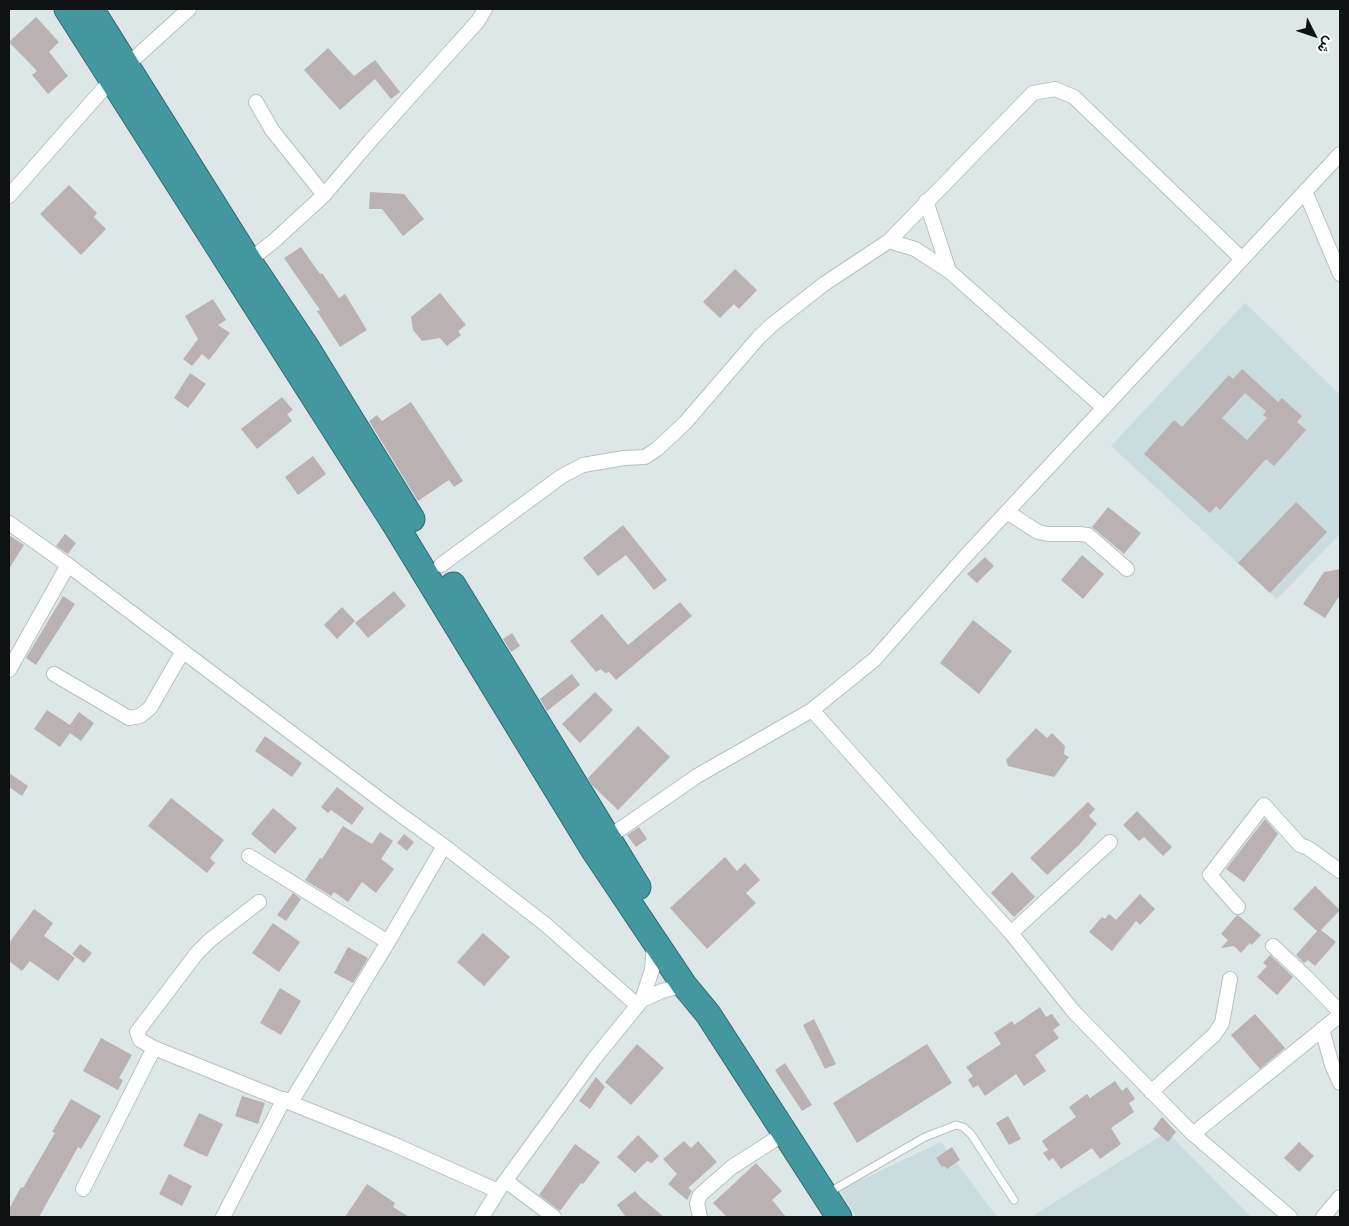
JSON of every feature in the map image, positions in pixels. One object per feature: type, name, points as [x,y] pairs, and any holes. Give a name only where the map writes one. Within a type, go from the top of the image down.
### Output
[{"type":"highway","points":[[67,9],[120,73],[307,348],[441,566],[521,713]]},
{"type":"highway","points":[[90,9],[120,73],[396,526],[521,713],[600,843],[653,939],[684,985],[708,1014],[839,1217]]},
{"type":"highway","points":[[600,843],[693,976],[702,993],[708,1014]]},
{"type":"street","points":[[9,196],[120,73],[189,9]]},
{"type":"street","points":[[249,261],[324,195],[478,21],[485,9]]},
{"type":"street","points":[[441,566],[562,476],[583,465],[645,456],[658,449],[685,423],[759,337],[824,284],[889,241],[1033,93],[1055,89],[1074,97],[1242,259]]},
{"type":"street","points":[[256,102],[272,130],[324,195]]},
{"type":"street","points":[[600,843],[697,776],[812,710],[875,660],[962,559],[1340,154]]},
{"type":"street","points":[[1305,191],[1340,274]]},
{"type":"street","points":[[926,201],[949,272]]},
{"type":"street","points":[[889,241],[916,249],[949,272],[1104,408]]},
{"type":"street","points":[[1007,512],[1038,532],[1088,535],[1127,569]]},
{"type":"street","points":[[9,523],[444,846],[545,924],[639,1002]]},
{"type":"street","points":[[9,670],[68,565]]},
{"type":"street","points":[[54,674],[129,718],[140,716],[150,708],[182,650]]},
{"type":"street","points":[[812,710],[1011,933],[1074,1012],[1193,1134],[1290,1217]]},
{"type":"street","points":[[1238,907],[1210,875],[1264,806],[1300,845],[1308,848],[1340,871]]},
{"type":"street","points":[[1011,933],[1110,842]]},
{"type":"street","points":[[223,1217],[287,1101],[388,942],[444,846]]},
{"type":"street","points":[[249,856],[388,942]]},
{"type":"street","points":[[259,902],[210,940],[197,953],[137,1032],[140,1040],[154,1048],[392,1144],[502,1186],[554,1217]]},
{"type":"street","points":[[482,1217],[502,1186],[594,1059],[639,1002],[652,970],[653,939]]},
{"type":"street","points":[[1193,1134],[1340,1013],[1273,946]]},
{"type":"street","points":[[1151,1092],[1214,1035],[1222,1023],[1230,979]]},
{"type":"street","points":[[639,1002],[662,990],[684,985]]},
{"type":"street","points":[[1322,1029],[1332,1065],[1340,1083]]},
{"type":"street","points":[[82,1189],[154,1048]]},
{"type":"street","points":[[700,1217],[697,1203],[700,1195],[732,1167],[785,1133]]},
{"type":"street","points":[[1323,1217],[1340,1197]]},
{"type":"lane","points":[[825,1195],[925,1137],[956,1125],[963,1127],[971,1134],[1014,1200]]},
{"type":"shaded area","points":[[1245,303],[1340,395],[1340,534],[1277,599],[1111,446]]},
{"type":"shaded area","points":[[1167,1132],[1251,1217],[1031,1217]]},
{"type":"shaded area","points":[[941,1142],[997,1217],[856,1217],[840,1190]]},
{"type":"building","points":[[36,17],[59,42],[49,52],[68,76],[48,94],[32,75],[37,71],[9,42]]},
{"type":"building","points":[[328,48],[354,76],[375,60],[400,92],[391,99],[375,79],[340,110],[304,70]]},
{"type":"building","points":[[69,185],[97,213],[94,217],[106,229],[81,255],[40,214]]},
{"type":"building","points":[[370,192],[404,194],[424,219],[403,236],[382,209],[369,209]]},
{"type":"building","points":[[301,247],[339,298],[345,294],[367,330],[340,347],[317,311],[320,310],[284,258]]},
{"type":"building","points":[[735,269],[757,290],[739,309],[734,304],[720,318],[703,302]]},
{"type":"building","points":[[440,293],[466,325],[458,331],[461,335],[447,346],[440,338],[422,341],[413,330],[411,317]]},
{"type":"building","points":[[213,299],[226,320],[218,325],[230,333],[209,360],[202,354],[192,366],[183,359],[198,339],[185,316]]},
{"type":"building","points":[[1242,369],[1278,402],[1282,398],[1302,416],[1297,422],[1306,430],[1274,466],[1266,459],[1220,510],[1216,506],[1210,513],[1144,454],[1174,420],[1182,427],[1229,375],[1233,379]],"holes":[[[1245,393],[1266,411],[1263,415],[1267,418],[1247,440],[1222,418]]]},
{"type":"building","points":[[190,373],[206,384],[188,408],[174,398]]},
{"type":"building","points":[[282,397],[293,410],[287,414],[292,421],[257,449],[241,429]]},
{"type":"building","points":[[411,402],[463,481],[454,487],[449,480],[418,501],[369,421],[377,415],[382,421]]},
{"type":"building","points":[[313,456],[326,474],[298,495],[285,477]]},
{"type":"building","points":[[1296,502],[1327,532],[1270,593],[1238,563]]},
{"type":"building","points":[[1108,507],[1141,533],[1124,554],[1092,527]]},
{"type":"building","points":[[623,525],[667,580],[654,590],[626,555],[598,576],[583,558]]},
{"type":"building","points":[[65,534],[76,543],[68,554],[56,546]]},
{"type":"building","points":[[9,535],[24,545],[9,569]]},
{"type":"building","points":[[1082,555],[1104,574],[1083,599],[1061,580]]},
{"type":"building","points":[[985,557],[994,566],[977,583],[967,574]]},
{"type":"building","points":[[1340,569],[1340,595],[1325,618],[1303,604],[1324,572]]},
{"type":"building","points":[[394,591],[406,606],[368,638],[355,623]]},
{"type":"building","points":[[63,596],[75,604],[36,665],[26,658]]},
{"type":"building","points":[[680,602],[692,616],[616,680],[609,672],[605,673],[601,669],[596,672],[570,641],[602,614],[628,645]]},
{"type":"building","points":[[342,607],[355,621],[337,639],[324,625]]},
{"type":"building","points":[[973,620],[1012,651],[979,694],[940,663]]},
{"type":"building","points":[[512,633],[520,646],[511,652],[503,639]]},
{"type":"building","points":[[572,674],[580,685],[547,711],[540,699]]},
{"type":"building","points":[[595,692],[613,710],[580,743],[562,724]]},
{"type":"building","points":[[47,710],[70,725],[79,712],[94,723],[81,741],[70,733],[60,747],[34,729]]},
{"type":"building","points":[[638,726],[670,757],[618,810],[592,785],[588,778]]},
{"type":"building","points":[[1036,728],[1047,738],[1052,733],[1065,746],[1064,754],[1069,757],[1054,777],[1008,766],[1006,760]]},
{"type":"building","points":[[265,736],[302,763],[292,777],[255,751]]},
{"type":"building","points":[[9,773],[28,786],[22,796],[9,787]]},
{"type":"building","points":[[337,787],[364,808],[352,825],[331,810],[328,813],[321,807]]},
{"type":"building","points":[[171,798],[224,840],[210,858],[215,863],[207,873],[148,826]]},
{"type":"building","points":[[1088,802],[1095,809],[1089,816],[1097,824],[1079,845],[1047,875],[1030,858]]},
{"type":"building","points":[[273,808],[297,828],[275,854],[251,834]]},
{"type":"building","points":[[1137,811],[1172,847],[1163,856],[1144,837],[1139,841],[1123,825]]},
{"type":"building","points":[[1265,819],[1278,834],[1244,882],[1226,869]]},
{"type":"building","points":[[343,826],[372,844],[380,832],[393,841],[381,859],[394,869],[376,893],[362,882],[348,902],[334,892],[331,896],[305,880],[320,858],[322,859]]},
{"type":"building","points":[[639,827],[647,839],[636,847],[627,835]]},
{"type":"building","points":[[404,834],[414,842],[407,851],[397,843]]},
{"type":"building","points":[[725,857],[737,871],[745,863],[760,880],[746,893],[756,903],[707,949],[670,908]]},
{"type":"building","points":[[1012,872],[1035,897],[1014,917],[991,893]]},
{"type":"building","points":[[1315,886],[1340,910],[1321,930],[1336,942],[1315,966],[1308,960],[1304,963],[1296,955],[1317,931],[1293,909]]},
{"type":"building","points":[[293,893],[301,899],[286,921],[277,915]]},
{"type":"building","points":[[1140,894],[1155,909],[1140,925],[1136,921],[1112,951],[1089,932],[1102,917],[1105,919],[1109,914],[1116,920]]},
{"type":"building","points":[[34,909],[53,923],[44,936],[75,958],[58,981],[30,961],[22,971],[9,961],[9,943]]},
{"type":"building","points":[[1237,915],[1261,935],[1241,953],[1234,946],[1221,948],[1228,940],[1221,934]]},
{"type":"building","points":[[273,923],[300,942],[279,972],[252,953]]},
{"type":"building","points":[[483,933],[510,957],[484,986],[457,962]]},
{"type":"building","points":[[80,944],[92,953],[84,963],[72,954]]},
{"type":"building","points":[[348,947],[368,958],[353,983],[334,973]]},
{"type":"building","points":[[1270,955],[1293,977],[1277,995],[1257,977],[1267,966],[1263,963]]},
{"type":"building","points":[[280,988],[301,1001],[281,1035],[260,1023]]},
{"type":"building","points":[[1040,1007],[1046,1017],[1052,1014],[1060,1025],[1053,1030],[1059,1038],[1035,1055],[1046,1071],[1024,1086],[1016,1074],[985,1096],[978,1085],[973,1088],[968,1080],[973,1076],[966,1067],[1001,1044],[994,1033],[1012,1021],[1014,1025]]},
{"type":"building","points":[[1255,1014],[1285,1048],[1260,1069],[1231,1035]]},
{"type":"building","points":[[814,1019],[836,1064],[825,1069],[803,1025]]},
{"type":"building","points":[[101,1038],[132,1055],[119,1078],[123,1080],[118,1090],[83,1071]]},
{"type":"building","points":[[637,1044],[664,1068],[631,1105],[605,1082]]},
{"type":"building","points":[[927,1044],[952,1083],[857,1143],[833,1103]]},
{"type":"building","points":[[785,1063],[812,1105],[802,1111],[775,1070]]},
{"type":"building","points":[[596,1077],[605,1087],[590,1109],[579,1101]]},
{"type":"building","points":[[1115,1081],[1122,1091],[1127,1087],[1135,1099],[1129,1103],[1134,1112],[1111,1128],[1121,1144],[1100,1159],[1092,1148],[1061,1169],[1053,1158],[1049,1161],[1043,1153],[1048,1150],[1042,1141],[1076,1117],[1069,1107],[1087,1094],[1090,1098]]},
{"type":"building","points":[[242,1096],[265,1103],[258,1124],[235,1116]]},
{"type":"building","points":[[71,1099],[101,1116],[81,1149],[78,1147],[39,1217],[9,1217],[9,1209],[55,1133],[52,1132]]},
{"type":"building","points":[[199,1113],[223,1124],[207,1157],[183,1146]]},
{"type":"building","points":[[1008,1116],[1021,1139],[1009,1145],[996,1123]]},
{"type":"building","points":[[1162,1117],[1176,1132],[1168,1142],[1153,1129]]},
{"type":"building","points":[[638,1135],[659,1156],[652,1163],[647,1161],[635,1173],[617,1157]]},
{"type":"building","points":[[684,1141],[691,1148],[698,1141],[717,1162],[688,1188],[692,1191],[687,1200],[668,1184],[677,1174],[663,1159]]},
{"type":"building","points":[[1299,1142],[1314,1156],[1299,1172],[1284,1158]]},
{"type":"building","points":[[575,1144],[600,1162],[560,1211],[539,1195]]},
{"type":"building","points":[[952,1147],[960,1160],[947,1169],[944,1166],[942,1167],[936,1158]]},
{"type":"building","points":[[756,1163],[782,1191],[772,1200],[786,1217],[727,1217],[713,1203]]},
{"type":"building","points":[[169,1174],[192,1186],[182,1206],[159,1194]]},
{"type":"building","points":[[367,1184],[395,1203],[393,1207],[409,1217],[345,1217]]},
{"type":"building","points":[[635,1191],[664,1217],[626,1217],[617,1205]]}]
